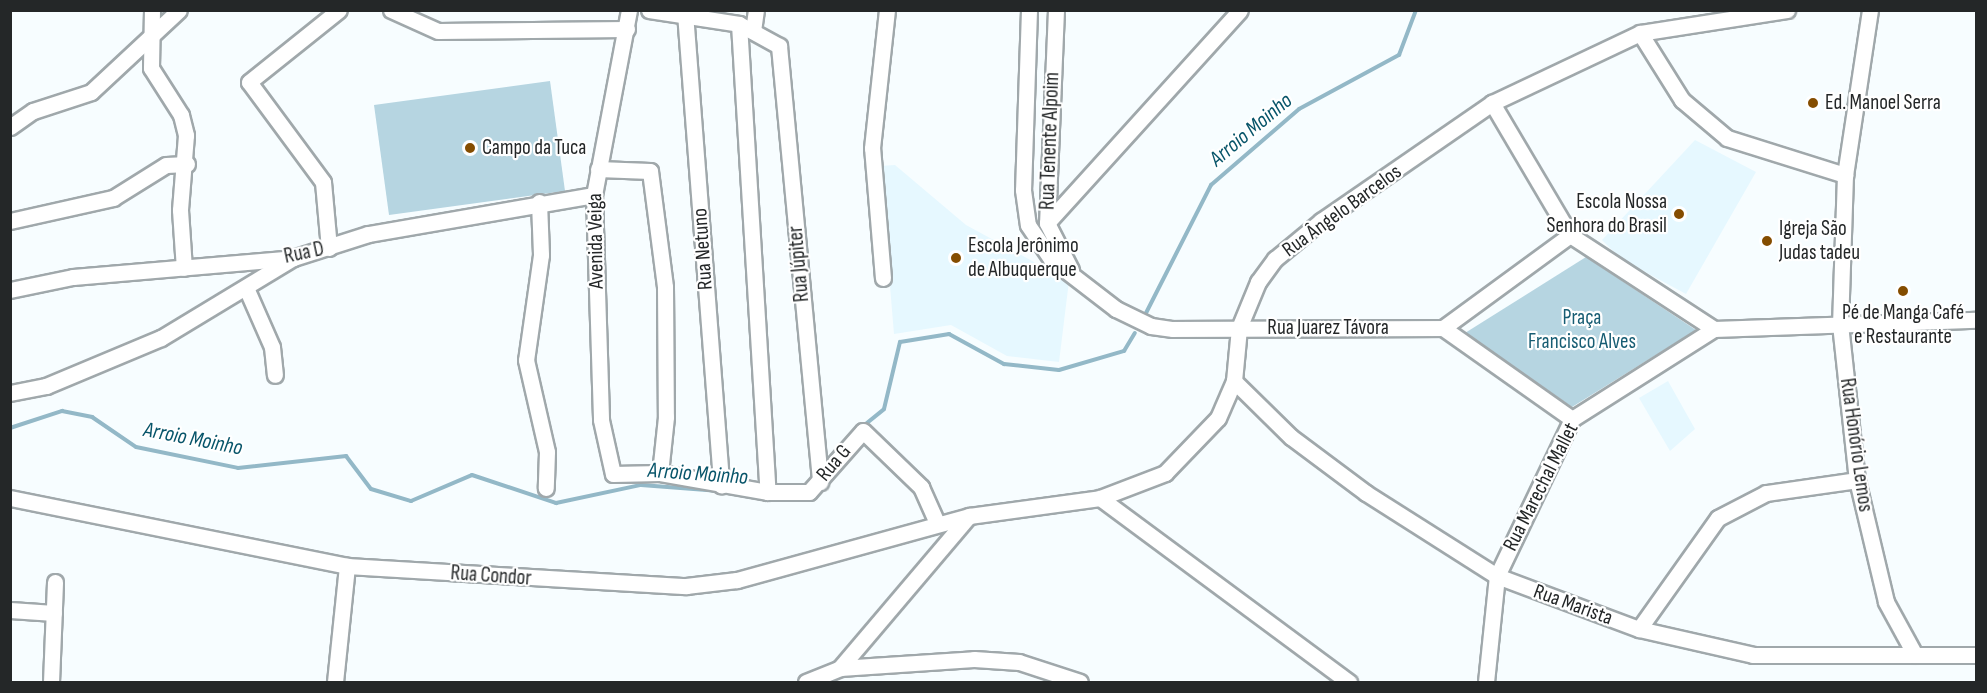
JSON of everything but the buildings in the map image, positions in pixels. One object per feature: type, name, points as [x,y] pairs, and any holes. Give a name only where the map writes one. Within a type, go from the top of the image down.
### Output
[{"type":"street","points":[[152,10],[151,68],[181,115],[187,164],[180,210],[184,268]]},
{"type":"street","points":[[10,127],[33,111],[91,92],[179,10]]},
{"type":"street","points":[[329,249],[322,182],[249,82],[339,10]]},
{"type":"street","points":[[391,10],[438,31],[627,29]]},
{"type":"street","name":"Avenida Veiga","points":[[613,474],[601,420],[594,195],[629,10]]},
{"type":"street","points":[[649,10],[685,12],[739,24],[753,31],[756,10]]},
{"type":"street","points":[[884,278],[872,148],[887,10]]},
{"type":"street","name":"Rua Tenente Alpoim","points":[[1029,10],[1023,190],[1038,246],[1072,273]]},
{"type":"street","name":"Rua Tenente Alpoim","points":[[1056,10],[1047,223],[1072,273]]},
{"type":"street","points":[[1047,223],[1240,10]]},
{"type":"street","name":"Rua Ângelo Barcelos","points":[[969,516],[1100,498],[1165,473],[1188,454],[1218,418],[1234,381],[1239,328],[1258,282],[1275,260],[1492,103],[1640,33],[1787,10]]},
{"type":"street","name":"Rua Honório Lemos","points":[[1870,10],[1845,175],[1840,324],[1857,480],[1886,602],[1916,656]]},
{"type":"street","name":"Rua Netuno","points":[[685,12],[721,486]]},
{"type":"street","points":[[739,24],[768,492]]},
{"type":"street","name":"Rua Júpiter","points":[[753,31],[779,46],[820,482]]},
{"type":"street","points":[[1640,33],[1682,100],[1727,138],[1845,175]]},
{"type":"street","points":[[1492,103],[1570,236],[1714,329],[1977,320]]},
{"type":"street","points":[[10,221],[113,198],[166,165],[187,164]]},
{"type":"street","points":[[598,169],[650,171],[665,288],[666,417],[660,473]]},
{"type":"street","points":[[1023,190],[1048,193]]},
{"type":"street","name":"Rua D","points":[[10,290],[73,277],[293,258],[329,249],[368,234],[539,202],[594,195]]},
{"type":"street","points":[[539,202],[541,255],[526,360],[547,452],[546,488]]},
{"type":"street","points":[[1570,236],[1443,328],[1572,419]]},
{"type":"street","points":[[10,393],[46,386],[161,338],[247,290],[293,258]]},
{"type":"street","name":"Rua Juarez Távora","points":[[1072,273],[1116,309],[1151,326],[1443,328]]},
{"type":"street","points":[[247,290],[272,347],[275,375]]},
{"type":"street","name":"Rua Marechal Mallet","points":[[1486,682],[1497,576],[1572,419],[1714,329]]},
{"type":"street","name":"Rua Marista","points":[[1234,381],[1291,437],[1366,493],[1497,576],[1639,629],[1753,655],[1977,655]]},
{"type":"street","name":"Rua G","points":[[613,474],[660,473],[721,486],[768,492],[809,492],[865,431],[921,487],[938,523]]},
{"type":"street","points":[[1639,629],[1718,518],[1766,493],[1857,480]]},
{"type":"street","name":"Rua Condor","points":[[10,498],[347,566],[686,586],[737,580],[969,516]]},
{"type":"street","points":[[1100,498],[1349,682]]},
{"type":"street","points":[[840,668],[969,516]]},
{"type":"street","points":[[335,682],[347,566]]},
{"type":"street","points":[[51,682],[55,582]]},
{"type":"street","points":[[10,610],[54,613]]},
{"type":"street","points":[[806,682],[840,668],[974,659],[1018,662],[1080,682]]},
{"type":"shaded area","name":"Escola Nossa Senhora do Brasil","points":[[1695,140],[1756,172],[1686,294],[1621,259],[1602,240]]},
{"type":"shaded area","name":"Escola Jerônimo de Albuquerque","points":[[895,165],[966,225],[1069,281],[1059,362],[1007,356],[951,325],[894,334],[880,166]]},
{"type":"shaded area","points":[[1668,381],[1695,429],[1670,451],[1639,398]]},
{"type":"green space","name":"Campo da Tuca","points":[[550,81],[565,191],[389,215],[374,105]]},
{"type":"green space","name":"Praça Francisco Alves","points":[[1586,257],[1696,330],[1572,407],[1465,333]]},
{"type":"waterway","name":"Arroio Moinho","points":[[1145,315],[1211,185],[1299,109],[1399,55],[1416,10]]},
{"type":"waterway","name":"Arroio Moinho","points":[[862,427],[884,409],[900,342],[949,334],[1004,364],[1059,370],[1124,351],[1135,333]]},
{"type":"waterway","name":"Arroio Moinho","points":[[10,428],[62,411],[92,417],[136,447],[238,468],[346,456],[371,489],[411,501],[472,475],[556,503],[641,485],[720,491]]},
{"type":"place","name":"Ed. Manoel Serra","points":[[1813,103]]},
{"type":"place","name":"Campo da Tuca","points":[[470,148]]},
{"type":"place","name":"Escola Nossa Senhora do Brasil","points":[[1679,214]]},
{"type":"place","name":"Igreja São Judas tadeu","points":[[1767,241]]},
{"type":"place","name":"Escola Jerônimo de Albuquerque","points":[[956,258]]},
{"type":"place","name":"Pé de Manga Café e Restaurante","points":[[1903,291]]}]
